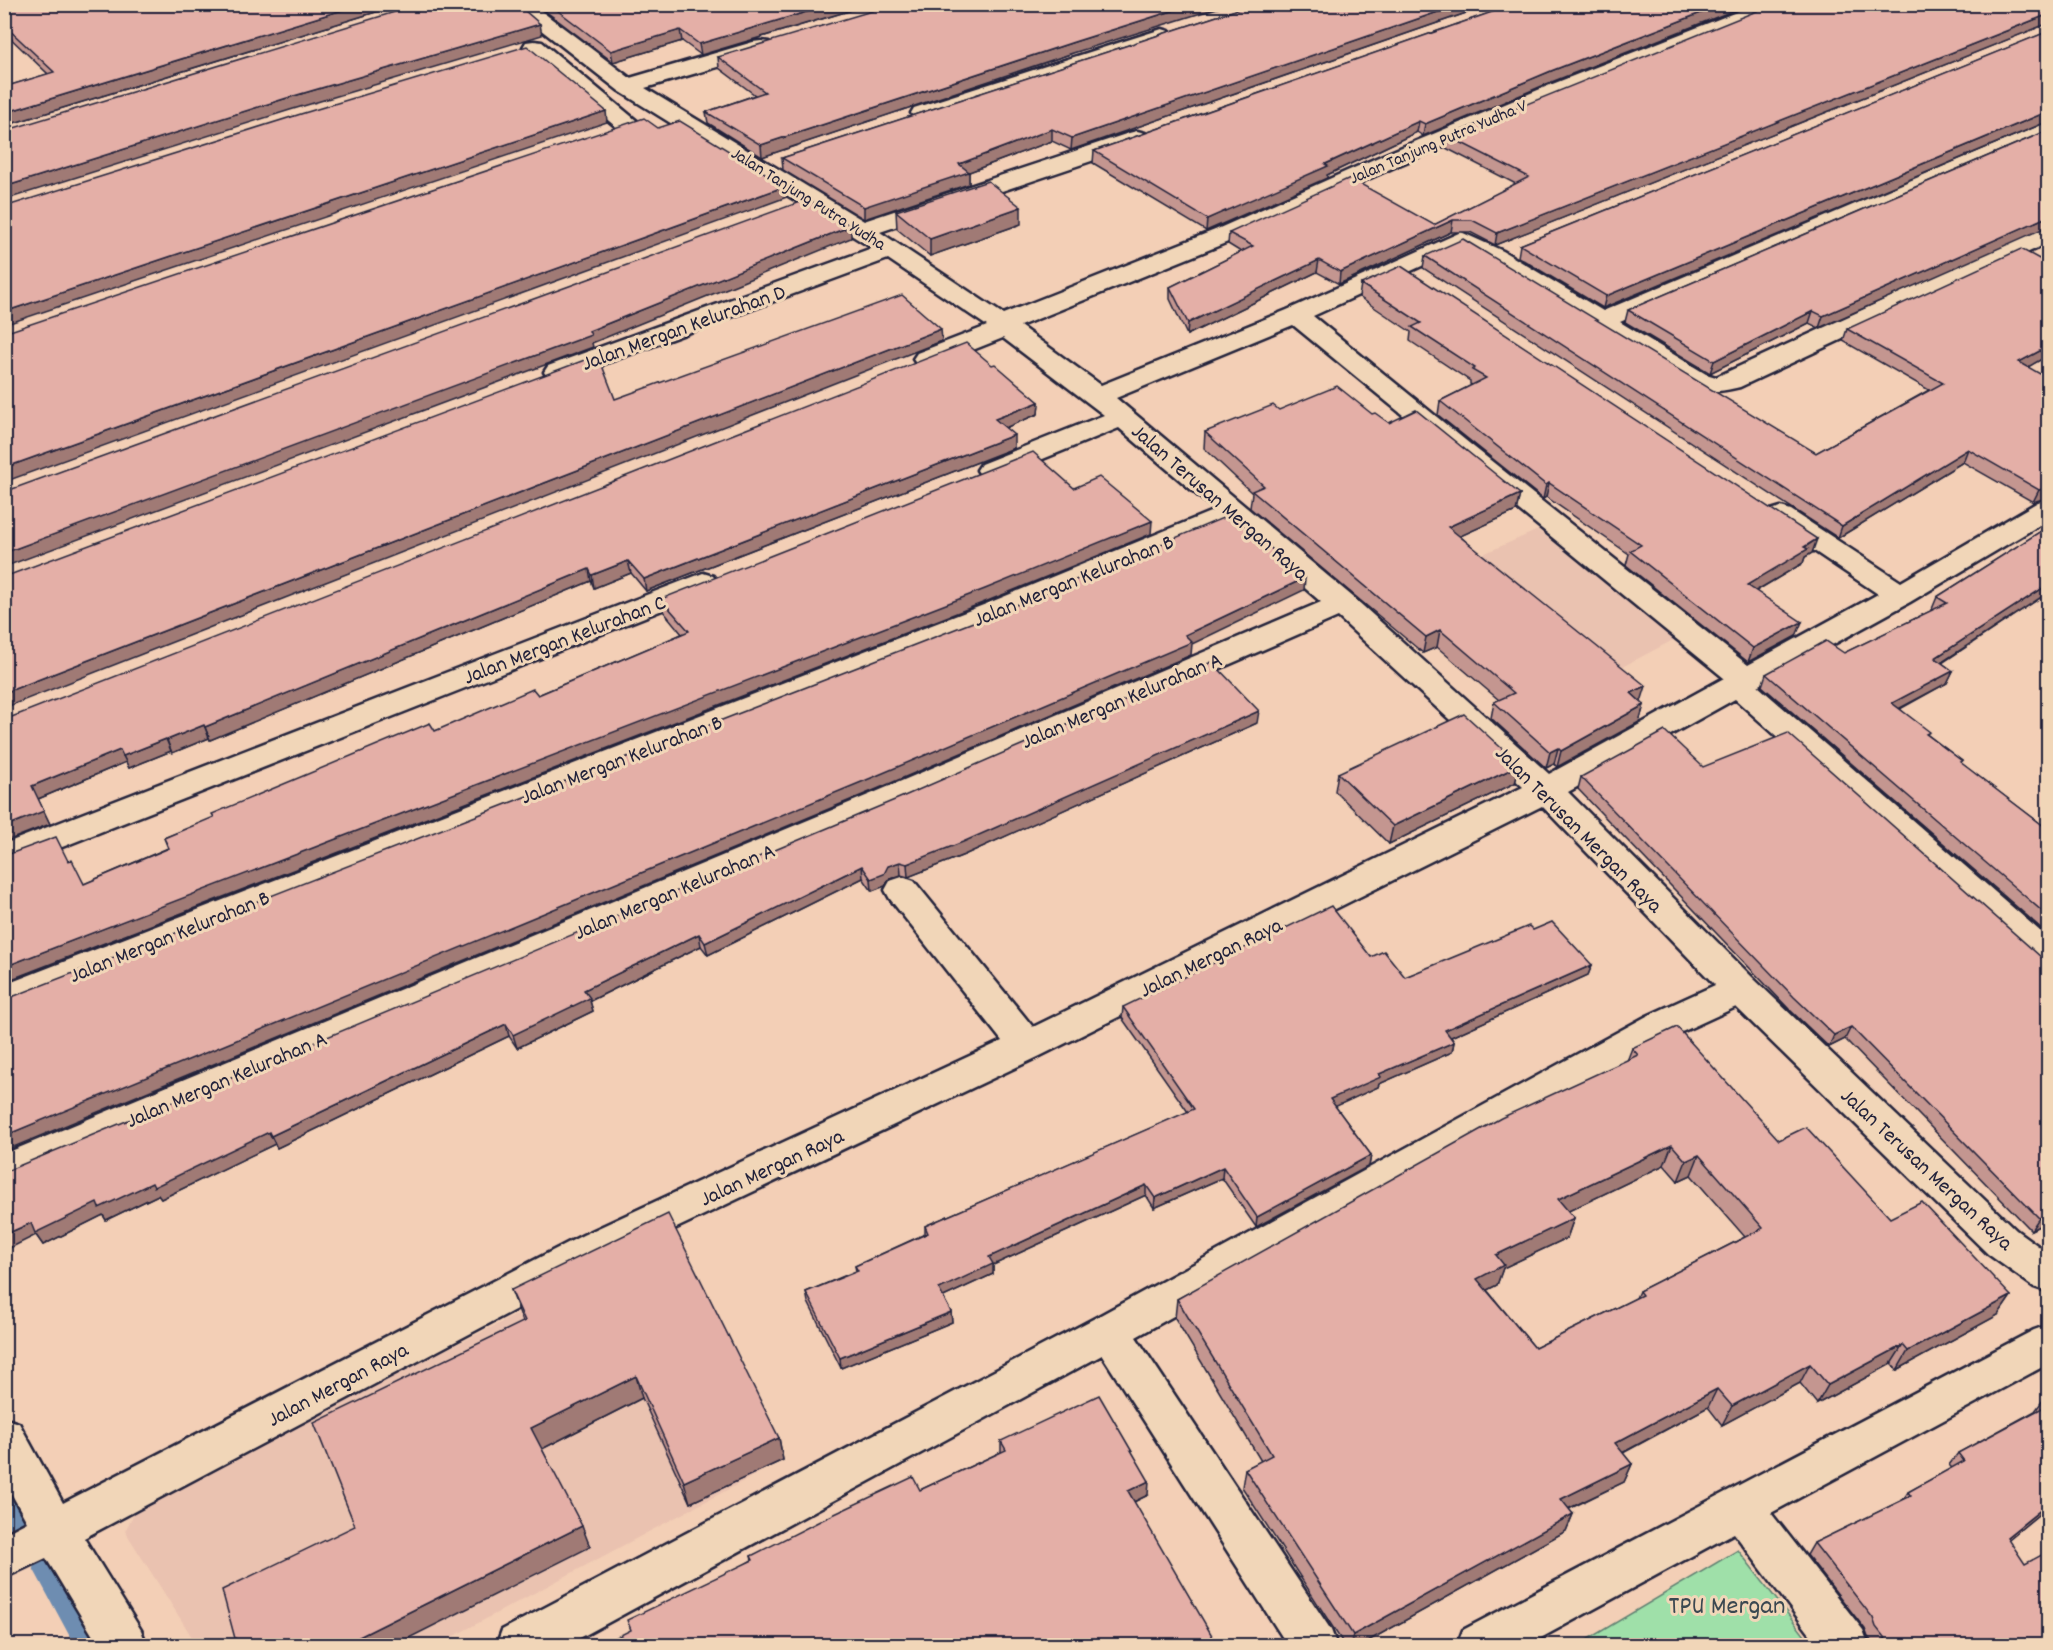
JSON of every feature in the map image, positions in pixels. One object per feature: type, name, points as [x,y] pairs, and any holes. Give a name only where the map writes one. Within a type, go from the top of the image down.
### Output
[{"type":"street","name":"Jalan Tanjung Putra Yudha","points":[[518,4],[627,86],[668,112],[771,163],[811,199],[869,228],[891,250],[1003,326],[1098,396]]},
{"type":"street","name":"Jalan Tanjung Putra Yudha V","points":[[905,367],[1224,235],[1401,156],[1558,90],[1777,4]]},
{"type":"street","points":[[903,119],[1184,29]]},
{"type":"street","points":[[512,54],[563,38]]},
{"type":"street","points":[[627,86],[783,40]]},
{"type":"street","points":[[534,47],[618,130],[668,112]]},
{"type":"street","points":[[1602,321],[2049,129]]},
{"type":"street","points":[[869,228],[1158,131]]},
{"type":"street","points":[[778,211],[811,199]]},
{"type":"street","points":[[1098,396],[1296,315],[1461,239],[1505,252],[1602,321],[1696,380],[1707,384],[1723,384],[2027,254],[2049,234]]},
{"type":"street","name":"Jalan Mergan Kelurahan D","points":[[533,381],[891,250]]},
{"type":"street","points":[[1400,267],[1430,286]]},
{"type":"street","points":[[1296,315],[1742,682],[2049,958]]},
{"type":"street","name":"Jalan Terusan Mergan Raya","points":[[1098,396],[1342,604],[1546,790],[1742,989],[2002,1242],[2049,1275]]},
{"type":"street","points":[[968,478],[1124,417]]},
{"type":"street","points":[[1762,504],[1899,595]]},
{"type":"street","name":"Jalan Mergan Raya","points":[[4,1557],[597,1247],[1027,1046],[1546,790],[1899,595],[2049,508]]},
{"type":"street","name":"Jalan Mergan Kelurahan B","points":[[4,1000],[986,615],[1236,512]]},
{"type":"street","name":"Jalan Mergan Kelurahan C","points":[[4,858],[725,574]]},
{"type":"street","name":"Jalan Mergan Kelurahan A","points":[[4,1171],[868,808],[1342,604]]},
{"type":"street","points":[[902,890],[1027,1046]]},
{"type":"street","points":[[518,1646],[1109,1330],[1659,1026],[1742,989]]},
{"type":"street","points":[[1109,1330],[1315,1646]]},
{"type":"street","points":[[1479,1646],[2049,1343]]},
{"type":"street","points":[[4,1437],[54,1530],[124,1646]]},
{"type":"street","points":[[1740,1507],[1848,1646]]},
{"type":"shaded area","points":[[1538,530],[1675,639],[1607,675],[1467,561]]},
{"type":"shaded area","points":[[673,1238],[783,1460],[437,1645],[197,1645],[125,1531],[142,1499]]},
{"type":"green space","name":"TPU Mergan","points":[[1738,1550],[1812,1645],[1578,1645]]},
{"type":"building","points":[[4,4],[362,4],[4,113],[4,87],[54,72],[4,25]]},
{"type":"building","points":[[421,4],[517,4],[540,24],[287,98],[4,187],[4,131]]},
{"type":"building","points":[[549,4],[833,4],[699,44],[680,30],[611,51]]},
{"type":"building","points":[[895,4],[1194,4],[761,145],[706,112],[765,92],[718,57]]},
{"type":"building","points":[[1254,4],[1461,4],[1072,138],[1052,129],[959,164],[969,172],[864,207],[782,158]]},
{"type":"building","points":[[1515,4],[1724,4],[1551,71],[1425,124],[1419,121],[1325,164],[1328,166],[1207,219],[1094,151]]},
{"type":"building","points":[[1774,4],[2049,4],[2049,14],[1497,233],[1472,220],[1453,220],[1340,272],[1319,260],[1188,323],[1170,287],[1253,246],[1229,233],[1350,178],[1434,225],[1529,177],[1448,136]]},
{"type":"building","points":[[2049,31],[2049,111],[1606,296],[1520,245]]},
{"type":"building","points":[[527,46],[606,111],[4,312],[4,207]]},
{"type":"building","points":[[644,118],[658,128],[680,121],[786,186],[4,468],[4,333]]},
{"type":"building","points":[[2049,130],[2049,216],[1823,316],[1813,311],[1714,361],[1628,310]]},
{"type":"building","points":[[988,181],[1021,207],[930,239],[896,211]]},
{"type":"building","points":[[808,199],[851,226],[589,331],[591,335],[4,553],[4,492]]},
{"type":"building","points":[[1463,239],[1816,453],[1943,383],[1847,329],[2021,249],[2049,262],[2049,346],[2019,362],[2049,379],[2049,487],[2039,490],[1968,449],[1842,526],[1425,256]]},
{"type":"building","points":[[1401,266],[1817,539],[1804,547],[1808,549],[1747,585],[1802,622],[1753,648],[1630,551],[1641,545],[1549,483],[1546,485],[1440,401],[1486,378],[1472,370],[1475,368],[1412,327],[1421,323],[1361,284]]},
{"type":"building","points":[[902,295],[941,329],[4,693],[4,577],[598,355],[615,399]]},
{"type":"building","points":[[966,343],[992,365],[995,364],[1039,402],[995,419],[1014,435],[644,579],[628,561],[592,575],[589,569],[205,727],[204,725],[123,756],[120,750],[32,786],[44,811],[4,827],[4,720]]},
{"type":"building","points":[[1337,386],[1372,414],[1375,413],[1389,423],[1416,410],[1520,494],[1448,527],[1646,686],[1631,693],[1644,705],[1561,751],[1558,748],[1550,752],[1494,702],[1514,693],[1440,630],[1426,637],[1252,491],[1264,486],[1205,432],[1273,405],[1279,410]]},
{"type":"building","points":[[1033,452],[1074,488],[1099,477],[1152,521],[985,589],[4,967],[4,856],[56,837],[68,861],[72,860],[84,884],[169,848],[164,838],[214,817],[212,814],[430,723],[435,731],[533,689],[538,695],[689,631],[661,599]]},
{"type":"building","points":[[1232,514],[1305,578],[1185,635],[1192,642],[876,776],[4,1136],[4,1000],[1009,608]]},
{"type":"building","points":[[2049,526],[2049,584],[1935,658],[1953,671],[1892,703],[1930,732],[1926,734],[1962,761],[1960,762],[2049,830],[2049,917],[1766,674],[1826,641],[1844,653],[1947,603],[1937,597]]},
{"type":"building","points":[[1212,662],[1259,711],[963,842],[907,864],[900,862],[888,866],[884,874],[871,879],[862,866],[705,943],[699,934],[584,990],[590,998],[513,1035],[506,1024],[271,1136],[269,1132],[154,1187],[152,1183],[99,1208],[97,1203],[35,1233],[31,1223],[4,1235],[4,1172],[902,797]]},
{"type":"building","points":[[1464,714],[1520,765],[1393,826],[1338,773]]},
{"type":"building","points":[[1665,731],[1703,767],[1788,733],[2041,957],[2049,959],[2049,1213],[2039,1218],[1851,1027],[1834,1035],[1794,997],[1581,777]]},
{"type":"building","points":[[1331,906],[1371,957],[1384,951],[1405,977],[1529,926],[1533,930],[1552,922],[1592,965],[1445,1030],[1454,1042],[1379,1074],[1381,1077],[1330,1099],[1371,1155],[1257,1217],[1223,1167],[1155,1198],[1146,1185],[989,1257],[993,1264],[939,1289],[951,1312],[840,1358],[806,1292],[858,1271],[855,1266],[928,1233],[925,1226],[1194,1109],[1123,1007]]},
{"type":"building","points":[[1677,1027],[1779,1140],[1806,1127],[1890,1218],[1922,1202],[2011,1296],[1908,1351],[1903,1345],[1828,1385],[1810,1364],[1732,1406],[1717,1389],[1615,1443],[1632,1464],[1561,1499],[1573,1514],[1353,1635],[1245,1469],[1272,1455],[1177,1299],[1501,1118],[1638,1055],[1632,1048]],"holes":[[[1672,1145],[1686,1161],[1699,1155],[1763,1228],[1639,1291],[1642,1295],[1535,1348],[1477,1279],[1504,1265],[1496,1255],[1574,1218],[1558,1199]]]},
{"type":"building","points":[[668,1214],[779,1438],[684,1482],[636,1376],[531,1428],[582,1526],[341,1646],[237,1646],[222,1590],[355,1526],[314,1423],[525,1321],[511,1290]]},
{"type":"building","points":[[1099,1395],[1149,1481],[1128,1491],[1214,1639],[1202,1646],[599,1646],[631,1630],[627,1620],[753,1560],[751,1556],[822,1520],[913,1477],[920,1490],[1006,1450],[1001,1441]]},
{"type":"building","points":[[2049,1397],[2049,1503],[2007,1537],[2025,1564],[2049,1551],[2049,1646],[1891,1646],[1876,1627],[1873,1618],[1814,1543],[1911,1496],[1908,1492],[1964,1461],[1958,1453],[2048,1405],[2043,1400]]},
{"type":"waterway","points":[[4,1500],[14,1519]]},
{"type":"waterway","points":[[44,1568],[88,1646]]}]
